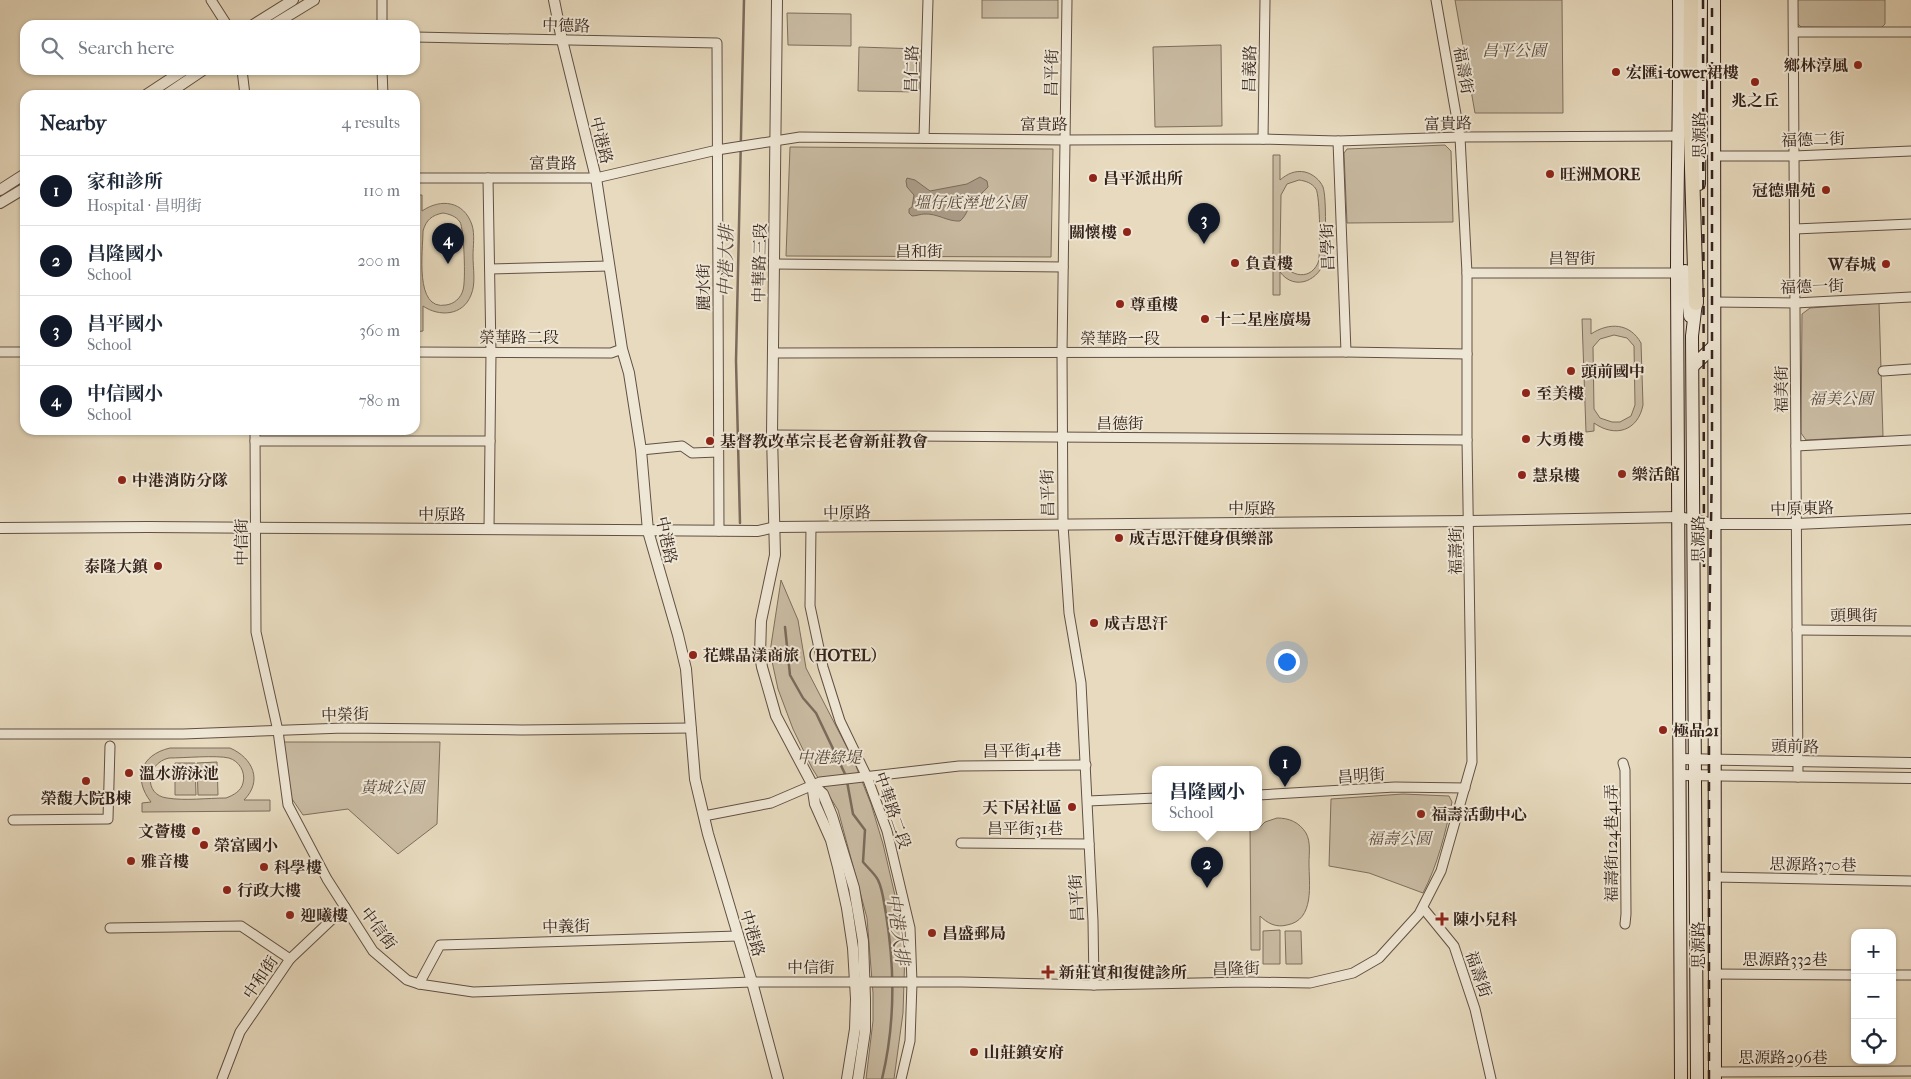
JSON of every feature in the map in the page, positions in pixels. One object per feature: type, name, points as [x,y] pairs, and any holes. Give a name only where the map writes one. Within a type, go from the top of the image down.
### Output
[{"type":"highway","points":[[1691,0],[1690,112],[1696,303]]},
{"type":"main road","name":"思源路","points":[[1679,0],[1680,107],[1677,136],[1677,273],[1681,1079]]},
{"type":"main road","name":"思源路","points":[[1692,336],[1698,282],[1700,0]]},
{"type":"main road","name":"思源路","points":[[1714,0],[1715,1076]]},
{"type":"main road","name":"思源路","points":[[1680,107],[1684,139],[1685,282],[1692,336],[1693,366],[1697,1079]]},
{"type":"main road","points":[[1693,366],[1714,346]]},
{"type":"street","points":[[211,0],[224,20]]},
{"type":"street","points":[[261,20],[292,0]]},
{"type":"street","points":[[282,20],[314,0]]},
{"type":"street","points":[[382,0],[382,20]]},
{"type":"street","name":"中港路","points":[[554,0],[596,178],[622,349],[629,373],[641,450],[648,530],[678,634],[686,669],[695,779],[778,1079]]},
{"type":"street","name":"中華路三段","points":[[774,527],[772,435],[777,0]]},
{"type":"street","name":"昌仁路","points":[[924,138],[928,0]]},
{"type":"street","name":"昌平街","points":[[1067,0],[1062,353],[1063,525],[1069,613],[1081,684],[1088,801],[1094,985]]},
{"type":"street","name":"昌義路","points":[[1263,139],[1265,0]]},
{"type":"street","name":"福壽街","points":[[1436,0],[1460,137],[1467,272],[1467,440],[1470,522],[1472,762],[1441,871],[1423,908],[1454,946],[1475,1009],[1491,1079]]},
{"type":"street","name":"福美街","points":[[1793,0],[1798,777]]},
{"type":"street","points":[[1794,32],[1911,32]]},
{"type":"street","name":"中德路","points":[[420,37],[717,43]]},
{"type":"street","name":"麗水街","points":[[717,43],[718,452],[721,531]]},
{"type":"street","points":[[154,90],[176,75]]},
{"type":"street","points":[[173,90],[196,75]]},
{"type":"street","points":[[243,75],[244,90]]},
{"type":"street","points":[[382,75],[383,90]]},
{"type":"street","name":"富貴路","points":[[420,178],[596,178],[717,150],[800,137],[1338,141],[1460,137],[1677,136]]},
{"type":"street","name":"昌學街","points":[[1338,141],[1346,352]]},
{"type":"street","name":"福德二街","points":[[1715,156],[1794,156],[1911,151]]},
{"type":"street","points":[[0,190],[20,177]]},
{"type":"street","points":[[488,178],[491,352],[489,529]]},
{"type":"street","points":[[0,203],[20,191]]},
{"type":"street","points":[[1795,229],[1911,224]]},
{"type":"street","name":"昌和街","points":[[774,264],[1063,267]]},
{"type":"street","points":[[490,269],[609,266]]},
{"type":"street","name":"昌智街","points":[[1467,272],[1677,273]]},
{"type":"street","name":"福德一街","points":[[1714,302],[1795,303],[1911,297]]},
{"type":"street","name":"榮華路二段","points":[[420,352],[612,352],[622,349]]},
{"type":"street","points":[[0,352],[20,352]]},
{"type":"street","name":"榮華路一段","points":[[773,353],[1346,352],[1467,354]]},
{"type":"street","points":[[1883,370],[1911,369]]},
{"type":"street","name":"中信街","points":[[255,435],[256,632],[278,732],[288,804],[307,844],[344,907],[373,951],[407,980],[419,984],[473,992],[752,982],[902,982]]},
{"type":"street","name":"昌德街","points":[[772,435],[1467,440]]},
{"type":"street","points":[[1796,446],[1911,440]]},
{"type":"street","points":[[255,441],[490,441]]},
{"type":"street","points":[[641,450],[682,446],[692,453],[718,452]]},
{"type":"street","name":"中原路","points":[[0,528],[758,531],[774,527],[1470,522],[1678,517],[1694,521]]},
{"type":"street","name":"中原東路","points":[[1694,521],[1714,524],[1796,524],[1911,518]]},
{"type":"street","points":[[774,527],[775,556],[764,608],[761,636],[762,666],[779,722],[816,783],[815,804],[831,840],[844,891],[860,982],[865,1031],[858,1079]]},
{"type":"street","name":"中華路二段","points":[[811,527],[810,606],[812,623],[823,667],[840,721],[887,831],[910,928],[912,982],[910,1041],[901,1079]]},
{"type":"street","name":"頭興街","points":[[1797,630],[1911,631]]},
{"type":"street","name":"中榮街","points":[[0,734],[183,734],[278,732],[344,728],[505,730],[690,728]]},
{"type":"street","points":[[13,820],[108,819],[110,746]]},
{"type":"street","name":"頭前路","points":[[1679,759],[1911,763]]},
{"type":"street","name":"福壽街124巷41弄","points":[[1623,763],[1626,770],[1625,924]]},
{"type":"street","name":"昌平街41巷","points":[[704,816],[771,802],[816,783],[959,766],[1086,764]]},
{"type":"street","name":"頭前路","points":[[1679,775],[1911,778]]},
{"type":"street","name":"昌明街","points":[[1262,795],[1395,788],[1466,788]]},
{"type":"street","points":[[1088,801],[1152,798]]},
{"type":"street","name":"昌平街31巷","points":[[961,843],[1089,844]]},
{"type":"street","name":"思源路370巷","points":[[1714,877],[1911,881]]},
{"type":"street","name":"中和街","points":[[222,1079],[240,1032],[290,959],[344,907]]},
{"type":"street","name":"昌隆街","points":[[902,982],[1094,985],[1248,982],[1310,983],[1353,973],[1379,958],[1420,914],[1423,908]]},
{"type":"street","points":[[110,928],[241,926],[290,959]]},
{"type":"street","name":"中義街","points":[[419,984],[440,945],[738,936]]},
{"type":"street","name":"思源路332巷","points":[[1715,974],[1851,975]]},
{"type":"street","points":[[1896,975],[1911,975]]},
{"type":"street","points":[[847,1079],[860,982]]},
{"type":"street","name":"思源路296巷","points":[[1715,1076],[1911,1071]]},
{"type":"green space","points":[[982,0],[1058,0],[1058,18],[982,18]]},
{"type":"green space","name":"昌平公園","points":[[1455,0],[1562,0],[1563,113],[1475,113]]},
{"type":"green space","points":[[1797,0],[1885,0],[1885,24],[1881,28],[1801,27],[1796,22]]},
{"type":"green space","points":[[787,13],[851,14],[851,46],[788,45]]},
{"type":"green space","points":[[1221,45],[1222,126],[1155,127],[1153,47]]},
{"type":"green space","points":[[859,47],[920,49],[919,92],[858,91]]},
{"type":"green space","points":[[1445,145],[1451,151],[1453,222],[1347,223],[1344,153],[1347,149]]},
{"type":"green space","name":"塭仔底溼地公園","points":[[790,147],[1053,149],[1051,257],[786,256]]},
{"type":"green space","points":[[1273,155],[1280,155],[1280,180],[1291,173],[1305,172],[1316,178],[1323,187],[1325,259],[1318,273],[1306,281],[1293,281],[1286,278],[1280,272],[1280,295],[1273,295]],"holes":[[[1299,180],[1311,184],[1316,189],[1320,226],[1318,263],[1314,269],[1303,275],[1292,272],[1280,257],[1281,195],[1287,184]]]},
{"type":"green space","points":[[420,195],[422,195],[422,211],[437,204],[451,204],[458,207],[468,217],[473,232],[474,281],[471,295],[467,302],[457,311],[436,312],[423,306],[423,331],[420,331]],"holes":[[[443,213],[450,215],[460,222],[463,234],[464,285],[461,296],[457,300],[446,305],[436,304],[429,299],[422,277],[423,231],[428,221],[433,217]]]},
{"type":"green space","name":"福美公園","points":[[1879,303],[1883,436],[1806,440],[1801,433],[1802,314],[1810,308]]},
{"type":"green space","points":[[1582,319],[1591,319],[1591,334],[1612,326],[1619,326],[1631,331],[1641,343],[1643,405],[1636,421],[1625,429],[1610,430],[1594,423],[1594,431],[1586,432]],"holes":[[[1614,335],[1627,338],[1634,346],[1635,405],[1631,416],[1620,422],[1612,422],[1600,418],[1594,409],[1593,347],[1600,339]]]},
{"type":"green space","name":"中港綠堤","points":[[781,580],[798,620],[806,668],[854,761],[871,804],[883,844],[897,904],[905,950],[903,1013],[894,1079],[866,1079],[873,1021],[873,993],[867,918],[838,810],[812,768],[793,729],[778,689],[770,652]]},
{"type":"green space","name":"黃城公園","points":[[282,742],[440,742],[437,824],[398,854],[348,809],[303,815],[290,796]]},
{"type":"green space","points":[[170,748],[230,748],[238,752],[250,764],[254,778],[250,793],[244,800],[270,800],[270,811],[142,812],[142,803],[151,802],[142,785],[142,769],[152,756]],"holes":[[[216,757],[233,759],[243,771],[244,779],[242,786],[232,796],[226,798],[181,799],[159,796],[154,791],[150,779],[156,766],[161,761],[169,758]]]},
{"type":"green space","points":[[217,762],[218,795],[198,795],[197,763]]},
{"type":"green space","points":[[175,763],[195,763],[196,795],[175,795]]},
{"type":"green space","name":"福壽公園","points":[[1403,794],[1449,796],[1452,802],[1437,860],[1423,893],[1369,873],[1329,866],[1331,799]]},
{"type":"green space","points":[[1277,818],[1290,820],[1297,823],[1306,833],[1309,840],[1309,891],[1306,909],[1296,922],[1279,926],[1266,921],[1260,916],[1260,950],[1251,950],[1250,831],[1262,831],[1262,825]]},
{"type":"green space","points":[[1280,930],[1280,964],[1263,964],[1263,931]]},
{"type":"green space","points":[[1285,931],[1301,931],[1302,964],[1286,964]]},
{"type":"shaded area","points":[[980,177],[987,181],[988,187],[973,202],[960,221],[929,214],[912,216],[909,213],[914,195],[907,187],[907,178],[915,180],[930,191],[967,184]]},
{"type":"waterway","name":"中港大排","points":[[740,523],[736,361],[744,0]]},
{"type":"waterway","name":"中港大排","points":[[785,627],[790,675],[803,698],[816,713],[846,776],[853,814],[865,830],[863,862],[877,878],[882,893],[889,935],[892,976],[891,1018],[882,1079]]},
{"type":"railway","points":[[1703,0],[1704,574]]},
{"type":"railway","points":[[1709,1079],[1712,0]]},
{"type":"place","name":"鄉林淳風","points":[[1858,65]]},
{"type":"place","name":"宏匯i-tower裙樓","points":[[1616,72]]},
{"type":"place","name":"兆之丘","points":[[1755,82]]},
{"type":"place","name":"旺洲MORE","points":[[1550,174]]},
{"type":"place","name":"昌平派出所","points":[[1093,178]]},
{"type":"place","name":"冠德鼎苑","points":[[1826,190]]},
{"type":"place","name":"關懷樓","points":[[1127,232]]},
{"type":"place","name":"昌平國小","points":[[1204,244]]},
{"type":"place","name":"負責樓","points":[[1235,263]]},
{"type":"place","name":"中信國小","points":[[448,264]]},
{"type":"place","name":"W春城","points":[[1886,264]]},
{"type":"place","name":"尊重樓","points":[[1120,304]]},
{"type":"place","name":"十二星座廣場","points":[[1205,319]]},
{"type":"place","name":"頭前國中","points":[[1571,371]]},
{"type":"place","name":"至美樓","points":[[1526,393]]},
{"type":"place","name":"大勇樓","points":[[1526,439]]},
{"type":"place","name":"基督教改革宗長老會新莊教會","points":[[710,441]]},
{"type":"place","name":"樂活館","points":[[1622,474]]},
{"type":"place","name":"慧泉樓","points":[[1522,475]]},
{"type":"place","name":"中港消防分隊","points":[[122,480]]},
{"type":"place","name":"成吉思汗健身俱樂部","points":[[1119,538]]},
{"type":"place","name":"泰隆大鎮","points":[[158,566]]},
{"type":"place","name":"成吉思汗","points":[[1094,623]]},
{"type":"place","name":"花蝶晶漾商旅（HOTEL）","points":[[693,655]]},
{"type":"place","name":"極品21","points":[[1663,730]]},
{"type":"place","name":"溫水游泳池","points":[[129,773]]},
{"type":"place","name":"榮馥大院B棟","points":[[86,781]]},
{"type":"place","name":"家和診所","points":[[1285,787]]},
{"type":"place","name":"天下居社區","points":[[1072,807]]},
{"type":"place","name":"福壽活動中心","points":[[1421,814]]},
{"type":"place","name":"文薈樓","points":[[196,831]]},
{"type":"place","name":"榮富國小","points":[[204,845]]},
{"type":"place","name":"雅音樓","points":[[131,861]]},
{"type":"place","name":"科學樓","points":[[264,867]]},
{"type":"place","name":"昌隆國小","points":[[1207,888]]},
{"type":"place","name":"行政大樓","points":[[227,890]]},
{"type":"place","name":"迎曦樓","points":[[290,915]]},
{"type":"place","name":"陳小兒科","points":[[1442,919]]},
{"type":"place","name":"昌盛郵局","points":[[932,933]]},
{"type":"place","name":"新莊實和復健診所","points":[[1048,972]]},
{"type":"place","name":"山莊鎮安府","points":[[974,1052]]}]
